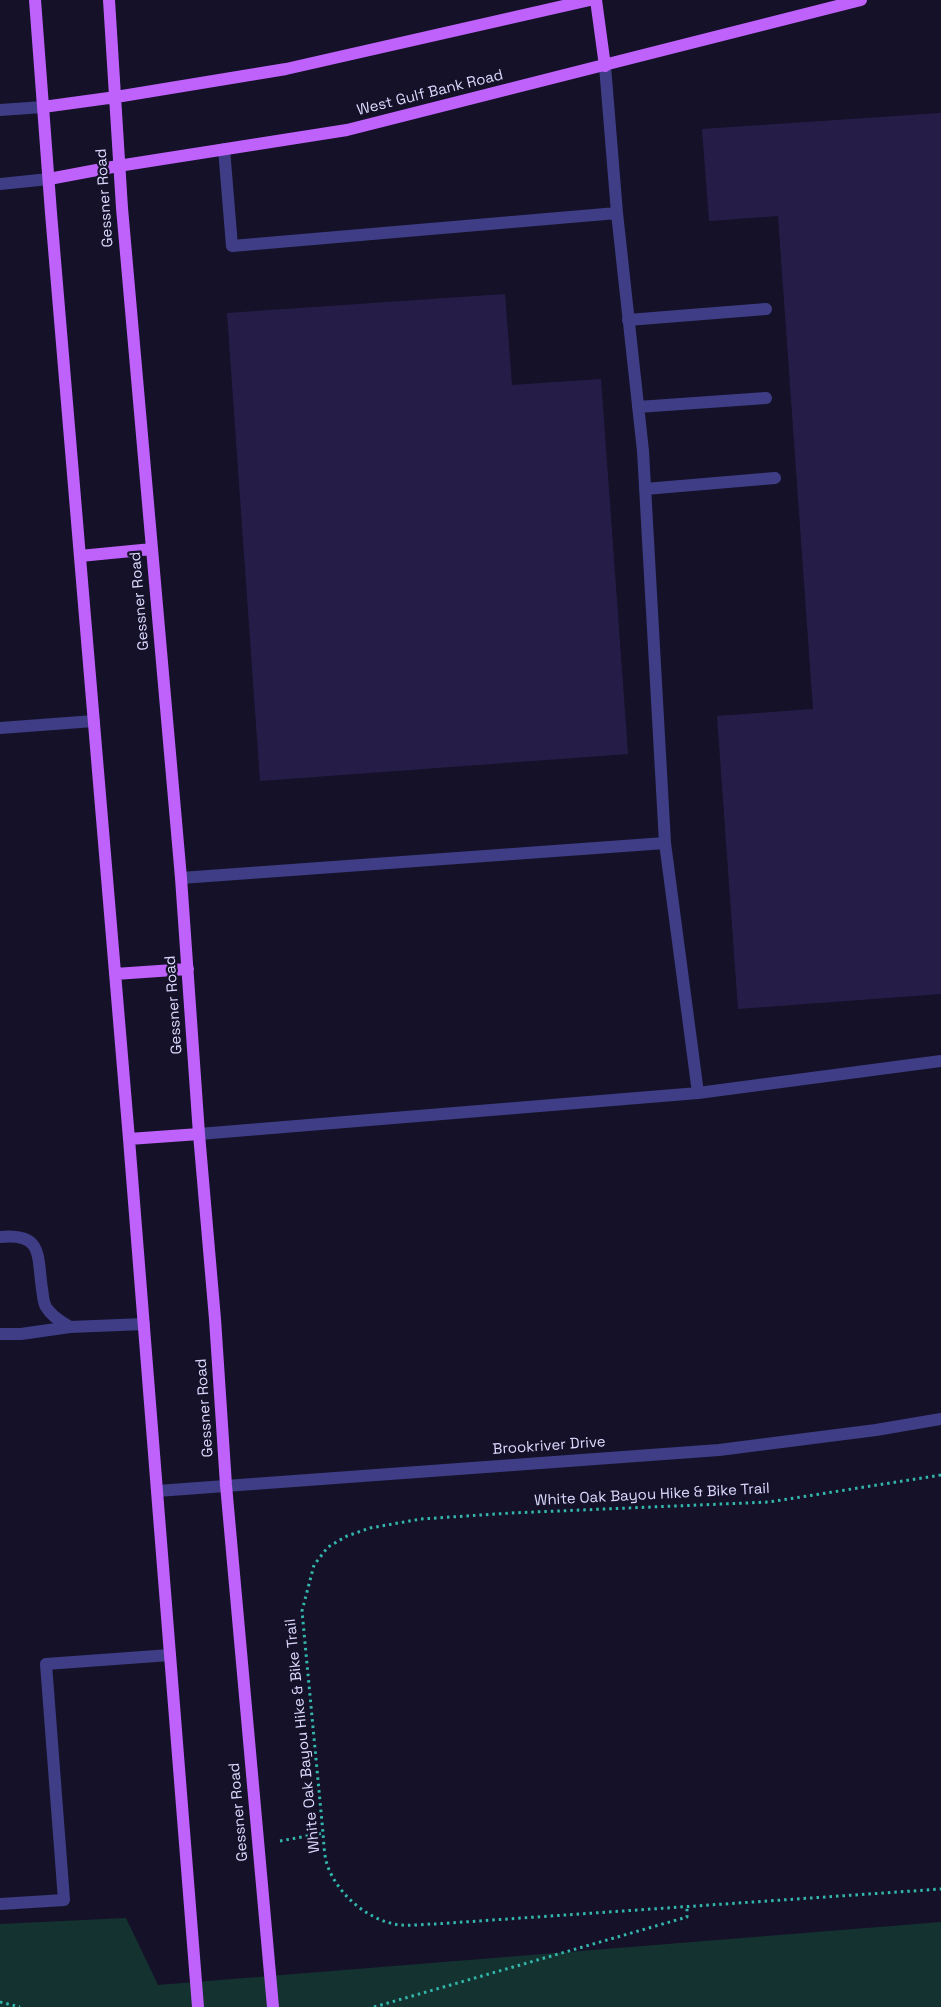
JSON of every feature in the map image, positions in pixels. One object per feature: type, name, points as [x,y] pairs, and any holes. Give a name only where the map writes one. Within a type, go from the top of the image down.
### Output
[{"type":"main road","points":[[35,0],[198,2007]]},
{"type":"main road","name":"Gessner Road","points":[[109,0],[116,97],[118,166],[181,878],[226,1485],[273,2007]]},
{"type":"main road","points":[[43,107],[286,69],[590,0]]},
{"type":"main road","points":[[596,0],[605,66]]},
{"type":"main road","name":"West Gulf Bank Road","points":[[49,179],[118,166],[347,130],[861,0]]},
{"type":"main road","points":[[80,556],[152,549]]},
{"type":"main road","points":[[115,974],[188,969]]},
{"type":"main road","points":[[129,1139],[199,1134]]},
{"type":"street","points":[[605,66],[616,213],[638,407],[645,489],[665,843],[698,1094]]},
{"type":"street","points":[[0,110],[43,107]]},
{"type":"street","points":[[224,149],[232,246],[616,213]]},
{"type":"street","name":"West Gulf Bank Road","points":[[0,184],[49,179]]},
{"type":"street","points":[[628,320],[766,308]]},
{"type":"street","points":[[638,407],[766,398]]},
{"type":"street","points":[[645,489],[775,478]]},
{"type":"street","points":[[0,728],[94,722]]},
{"type":"street","points":[[181,878],[665,843]]},
{"type":"street","points":[[199,1134],[698,1094],[941,1061]]},
{"type":"street","points":[[0,1237],[24,1237],[32,1242],[37,1253],[45,1306],[55,1318],[70,1327]]},
{"type":"street","points":[[0,1334],[21,1334],[70,1327],[144,1324]]},
{"type":"street","name":"Brookriver Drive","points":[[157,1491],[719,1450],[876,1430],[941,1419]]},
{"type":"street","points":[[0,1904],[64,1900],[46,1664],[170,1655]]},
{"type":"path","name":"White Oak Bayou Hike & Bike Trail","points":[[941,1475],[769,1502],[511,1513],[421,1519],[370,1528],[347,1536],[328,1547],[314,1565],[302,1611],[323,1833],[328,1866],[337,1885],[351,1901],[381,1919],[400,1925],[435,1924],[941,1889]]},
{"type":"path","points":[[277,1842],[323,1833]]},
{"type":"path","points":[[374,2007],[688,1917],[687,1906]]},
{"type":"path","points":[[0,2002],[20,2007]]},
{"type":"green space","points":[[126,1918],[158,1985],[941,1922],[941,2007],[0,2007],[0,1924]]},
{"type":"building","points":[[941,113],[941,994],[738,1009],[717,716],[813,709],[778,216],[709,221],[702,129]]},
{"type":"building","points":[[505,294],[512,385],[601,379],[628,754],[260,781],[227,313]]}]
